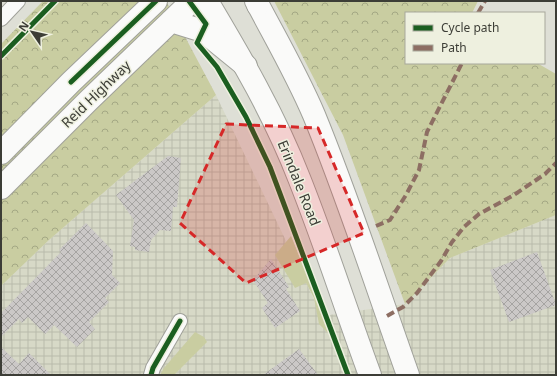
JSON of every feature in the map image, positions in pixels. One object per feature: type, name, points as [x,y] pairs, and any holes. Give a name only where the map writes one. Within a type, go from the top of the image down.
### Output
[{"type":"main road","points":[[71,82],[135,1]]},
{"type":"main road","name":"Reid Highway","points":[[1,153],[71,82],[156,1]]},
{"type":"main road","name":"Reid Highway","points":[[1,188],[89,100],[192,1]]},
{"type":"main road","name":"Erindale Road","points":[[207,1],[260,92],[299,177],[370,375]]},
{"type":"main road","points":[[257,2],[314,114],[408,375]]},
{"type":"main road","points":[[171,21],[202,31],[246,66]]},
{"type":"street","points":[[1,19],[18,1]]},
{"type":"street","points":[[151,375],[153,368],[180,321]]},
{"type":"highlighted area","points":[[226,124],[318,128],[364,233],[246,283],[180,223]]},
{"type":"shaded area","points":[[216,95],[322,316],[405,304],[450,258],[556,215],[556,375],[1,375],[1,286],[49,240]]},
{"type":"green space","points":[[43,1],[166,1],[216,95],[49,240],[1,286],[1,44]]},
{"type":"green space","points":[[274,1],[478,1],[472,12],[405,12],[405,64],[539,64],[556,74],[556,215],[450,258],[405,304],[343,135]]},
{"type":"green space","points":[[291,236],[331,332],[328,333],[319,324],[314,298],[306,283],[295,288],[275,255]]},
{"type":"green space","points":[[195,332],[204,337],[207,342],[174,375],[160,375],[164,368]]},
{"type":"building","points":[[168,156],[181,158],[177,207],[173,207],[171,231],[160,230],[151,240],[149,252],[135,250],[135,247],[130,246],[134,220],[116,195]]},
{"type":"building","points":[[86,223],[113,251],[112,275],[120,283],[105,298],[109,302],[89,322],[95,329],[77,347],[54,325],[45,334],[28,317],[22,323],[19,319],[1,337],[1,313],[61,252],[59,250]]},
{"type":"building","points":[[537,252],[556,305],[509,322],[490,270]]},
{"type":"building","points":[[271,259],[289,287],[286,289],[300,311],[275,328],[262,308],[268,303],[253,280]]},
{"type":"building","points":[[1,347],[19,364],[29,353],[51,375],[1,375]]},
{"type":"building","points":[[299,349],[318,375],[263,375]]},
{"type":"marked path","points":[[479,12],[485,1]]},
{"type":"marked path","points":[[376,226],[390,220],[406,195],[419,170],[427,132],[461,64]]},
{"type":"marked path","points":[[387,316],[403,307],[417,293],[464,227],[479,214],[514,195],[545,174],[556,163]]},
{"type":"cycle path","points":[[1,56],[55,1]]},
{"type":"cycle path","points":[[71,82],[156,1]]},
{"type":"cycle path","points":[[189,1],[206,24],[197,43],[217,67],[246,117],[270,167],[348,375]]},
{"type":"cycle path","points":[[151,375],[153,368],[180,321]]}]
